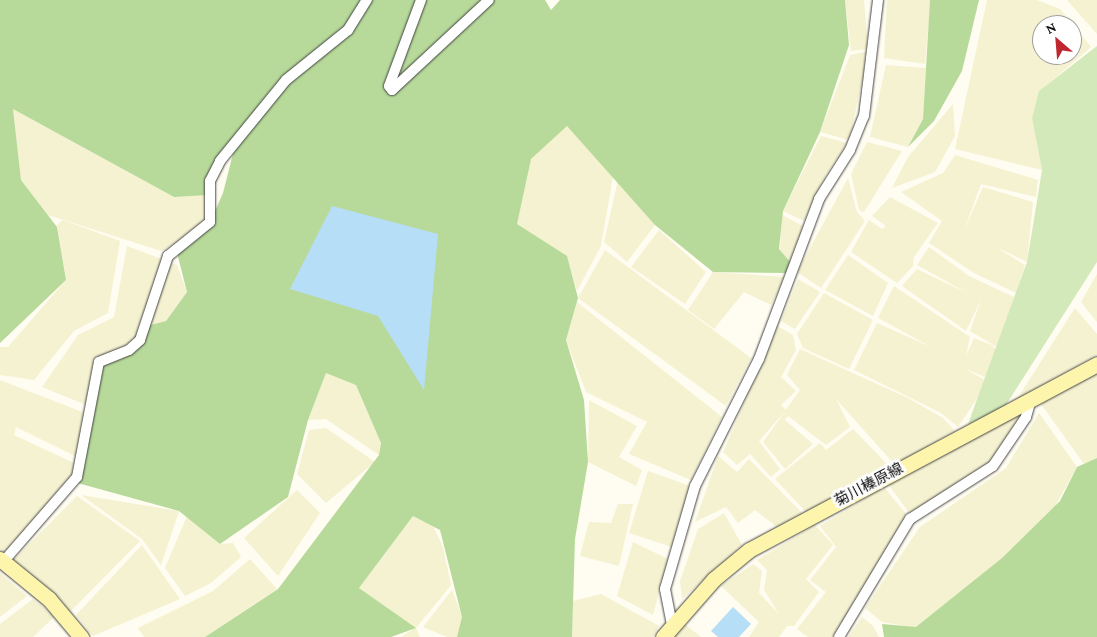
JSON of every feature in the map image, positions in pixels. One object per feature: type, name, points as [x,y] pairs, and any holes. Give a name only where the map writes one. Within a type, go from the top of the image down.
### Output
[{"type":"main road","name":"菊川榛原線","points":[[667,631],[714,579],[750,550],[1097,364]]},
{"type":"main road","points":[[2,560],[49,599],[81,637]]},
{"type":"street","points":[[2,560],[77,477],[98,362],[129,350],[140,340],[168,256],[210,222],[210,181],[220,161],[286,80],[348,30],[367,0]]},
{"type":"street","points":[[421,0],[390,86],[392,90],[489,0]]},
{"type":"street","points":[[667,631],[666,590],[695,486],[759,359],[819,200],[850,150],[864,116],[871,88],[878,0]]},
{"type":"street","points":[[839,637],[910,519],[993,466],[1026,417],[1031,400]]},
{"type":"shaded area","points":[[845,0],[864,0],[868,49],[851,51]]},
{"type":"shaded area","points":[[887,0],[931,0],[925,64],[884,58]]},
{"type":"shaded area","points":[[987,0],[1037,0],[1060,9],[1065,15],[1032,15],[1032,65],[1070,65],[1039,92],[1032,118],[1042,170],[955,149]]},
{"type":"shaded area","points":[[1067,0],[1097,0],[1097,34],[1082,15]]},
{"type":"shaded area","points":[[1082,36],[1091,47],[1082,55]]},
{"type":"shaded area","points":[[869,51],[849,140],[820,132],[850,55]]},
{"type":"shaded area","points":[[886,65],[926,68],[923,119],[908,147],[870,137]]},
{"type":"shaded area","points":[[953,104],[955,136],[935,172],[892,188],[908,157]]},
{"type":"shaded area","points":[[13,109],[174,197],[209,195],[212,215],[199,230],[161,251],[48,215],[21,180]]},
{"type":"shaded area","points":[[567,125],[614,171],[601,246],[577,291],[569,265],[510,226],[531,159]]},
{"type":"shaded area","points":[[821,136],[847,143],[826,175],[804,221],[783,211]]},
{"type":"shaded area","points":[[867,142],[902,151],[864,212],[859,210],[851,174]]},
{"type":"shaded area","points":[[955,155],[1038,180],[1036,197],[981,184],[963,233],[983,187],[1033,202],[1027,262],[996,247],[1025,265],[1016,293],[974,273],[929,243],[942,221],[901,192],[943,173]]},
{"type":"shaded area","points":[[619,175],[633,187],[655,225],[627,262],[604,242]]},
{"type":"shaded area","points":[[848,178],[857,212],[865,221],[821,288],[797,272]]},
{"type":"shaded area","points":[[890,197],[938,223],[914,257],[913,266],[897,283],[851,252],[869,220],[882,229],[886,226],[872,216]]},
{"type":"shaded area","points":[[782,215],[803,226],[791,265],[780,250]]},
{"type":"shaded area","points":[[63,220],[120,241],[108,313],[74,331],[34,380],[0,375],[0,347],[8,347],[66,280],[57,225]]},
{"type":"shaded area","points":[[659,230],[706,272],[685,304],[631,267]]},
{"type":"shaded area","points":[[127,246],[177,265],[187,292],[166,321],[139,328],[140,340],[99,362],[86,405],[42,387],[78,335],[114,317]]},
{"type":"shaded area","points":[[929,247],[969,276],[1014,297],[1000,349],[970,331],[981,300],[966,331],[902,286],[917,269],[969,294],[917,265]]},
{"type":"shaded area","points":[[605,250],[751,358],[726,406],[578,298]]},
{"type":"shaded area","points":[[848,255],[888,283],[873,316],[825,290]]},
{"type":"shaded area","points":[[713,272],[785,277],[771,305],[744,292],[714,329],[688,310]]},
{"type":"shaded area","points":[[1097,274],[1097,322],[1081,302]]},
{"type":"shaded area","points":[[798,279],[820,292],[795,329],[781,321]]},
{"type":"shaded area","points":[[894,286],[970,337],[966,356],[974,338],[992,345],[999,353],[987,378],[966,369],[988,382],[958,427],[941,413],[854,370],[877,323],[931,347],[878,318]]},
{"type":"shaded area","points":[[824,293],[873,320],[849,369],[803,348],[797,334]]},
{"type":"shaded area","points":[[577,302],[722,417],[691,480],[629,454],[647,422],[586,392],[566,340]]},
{"type":"shaded area","points":[[1075,308],[1097,334],[1097,355],[1017,399]]},
{"type":"shaded area","points":[[777,326],[793,335],[796,350],[781,377],[796,391],[781,405],[786,410],[759,441],[780,469],[771,477],[750,454],[737,465],[723,452]]},
{"type":"shaded area","points":[[800,349],[908,398],[943,418],[955,431],[895,465],[836,399],[850,427],[826,445],[788,416],[785,420],[813,444],[785,469],[763,442],[800,390],[787,375]]},
{"type":"shaded area","points":[[1097,367],[1097,458],[1084,464],[1038,400]]},
{"type":"shaded area","points":[[326,373],[348,373],[366,399],[381,443],[379,455],[326,419],[308,420]]},
{"type":"shaded area","points":[[0,380],[85,413],[81,459],[16,427],[14,435],[74,463],[74,482],[5,554],[0,550]]},
{"type":"shaded area","points":[[589,400],[637,426],[619,457],[642,470],[636,486],[588,462]]},
{"type":"shaded area","points":[[1026,408],[993,466],[912,517],[889,485]]},
{"type":"shaded area","points":[[1039,413],[1077,467],[1055,506],[1002,558],[916,628],[882,622],[865,608],[920,527],[1006,468]]},
{"type":"shaded area","points":[[326,428],[375,462],[326,503],[297,474],[309,430]]},
{"type":"shaded area","points":[[853,429],[891,468],[807,513],[775,479],[820,443],[826,450]]},
{"type":"shaded area","points":[[718,456],[737,472],[749,459],[802,513],[781,530],[755,510],[738,523],[726,507],[695,522]]},
{"type":"shaded area","points":[[648,471],[690,486],[672,547],[629,533]]},
{"type":"shaded area","points":[[884,487],[910,519],[857,611],[833,637],[808,637],[797,629],[826,592],[810,580],[836,547],[820,526]]},
{"type":"shaded area","points":[[297,490],[320,513],[278,576],[244,538]]},
{"type":"shaded area","points":[[81,495],[179,511],[161,565],[142,539]]},
{"type":"shaded area","points":[[77,496],[140,541],[70,612],[12,561]]},
{"type":"shaded area","points":[[618,504],[633,504],[619,566],[580,556],[589,522],[611,523]]},
{"type":"shaded area","points":[[190,509],[220,544],[233,543],[241,557],[211,583],[185,596],[165,568]]},
{"type":"shaded area","points":[[724,513],[742,545],[682,599],[680,581],[698,529]]},
{"type":"shaded area","points":[[413,516],[433,526],[443,547],[451,585],[416,628],[420,637],[401,637],[415,628],[359,588]]},
{"type":"shaded area","points":[[815,525],[833,545],[806,579],[819,592],[794,626],[787,626],[779,637],[749,637],[759,622],[721,586],[753,564],[762,571],[759,593],[779,614],[764,590],[767,570],[757,560]]},
{"type":"shaded area","points":[[633,542],[668,559],[653,615],[617,596]]},
{"type":"shaded area","points":[[142,545],[180,599],[93,636],[76,615]]},
{"type":"shaded area","points":[[250,559],[277,589],[205,637],[144,637],[138,628],[213,591]]},
{"type":"shaded area","points":[[0,573],[27,596],[0,617]]},
{"type":"shaded area","points":[[452,590],[470,637],[447,637],[423,627]]},
{"type":"shaded area","points":[[601,594],[659,626],[653,637],[572,637],[573,601]]},
{"type":"shaded area","points":[[33,599],[55,616],[33,637],[0,637],[0,624]]},
{"type":"shaded area","points":[[862,617],[873,626],[879,637],[848,637]]},
{"type":"shaded area","points":[[681,621],[701,637],[673,637]]},
{"type":"green space","points":[[0,0],[545,0],[551,10],[560,0],[845,0],[849,45],[820,132],[783,211],[779,249],[791,263],[788,273],[713,272],[655,225],[567,126],[531,159],[517,224],[567,256],[578,298],[566,340],[584,400],[588,462],[575,539],[572,637],[457,637],[462,617],[440,530],[413,516],[359,588],[416,628],[391,637],[205,637],[278,589],[379,455],[381,443],[356,385],[326,373],[308,420],[288,497],[220,544],[179,511],[74,482],[99,362],[129,350],[139,328],[166,321],[187,292],[176,249],[210,222],[223,193],[236,142],[209,195],[174,197],[13,109],[21,180],[57,227],[66,280],[0,343]]},
{"type":"green space","points":[[930,0],[979,0],[962,71],[934,121],[908,147],[923,119]]},
{"type":"green space","points":[[1097,46],[1097,262],[1004,408],[968,424],[1027,262],[1042,170],[1032,118],[1039,91],[1073,65],[1082,65],[1082,58]]},
{"type":"green space","points":[[1097,458],[1097,637],[884,637],[882,624],[916,627],[1002,558],[1060,501],[1077,467]]},
{"type":"water","points":[[332,206],[438,234],[424,390],[378,316],[290,289]]},
{"type":"water","points":[[733,607],[751,624],[739,637],[718,637],[711,631]]}]
